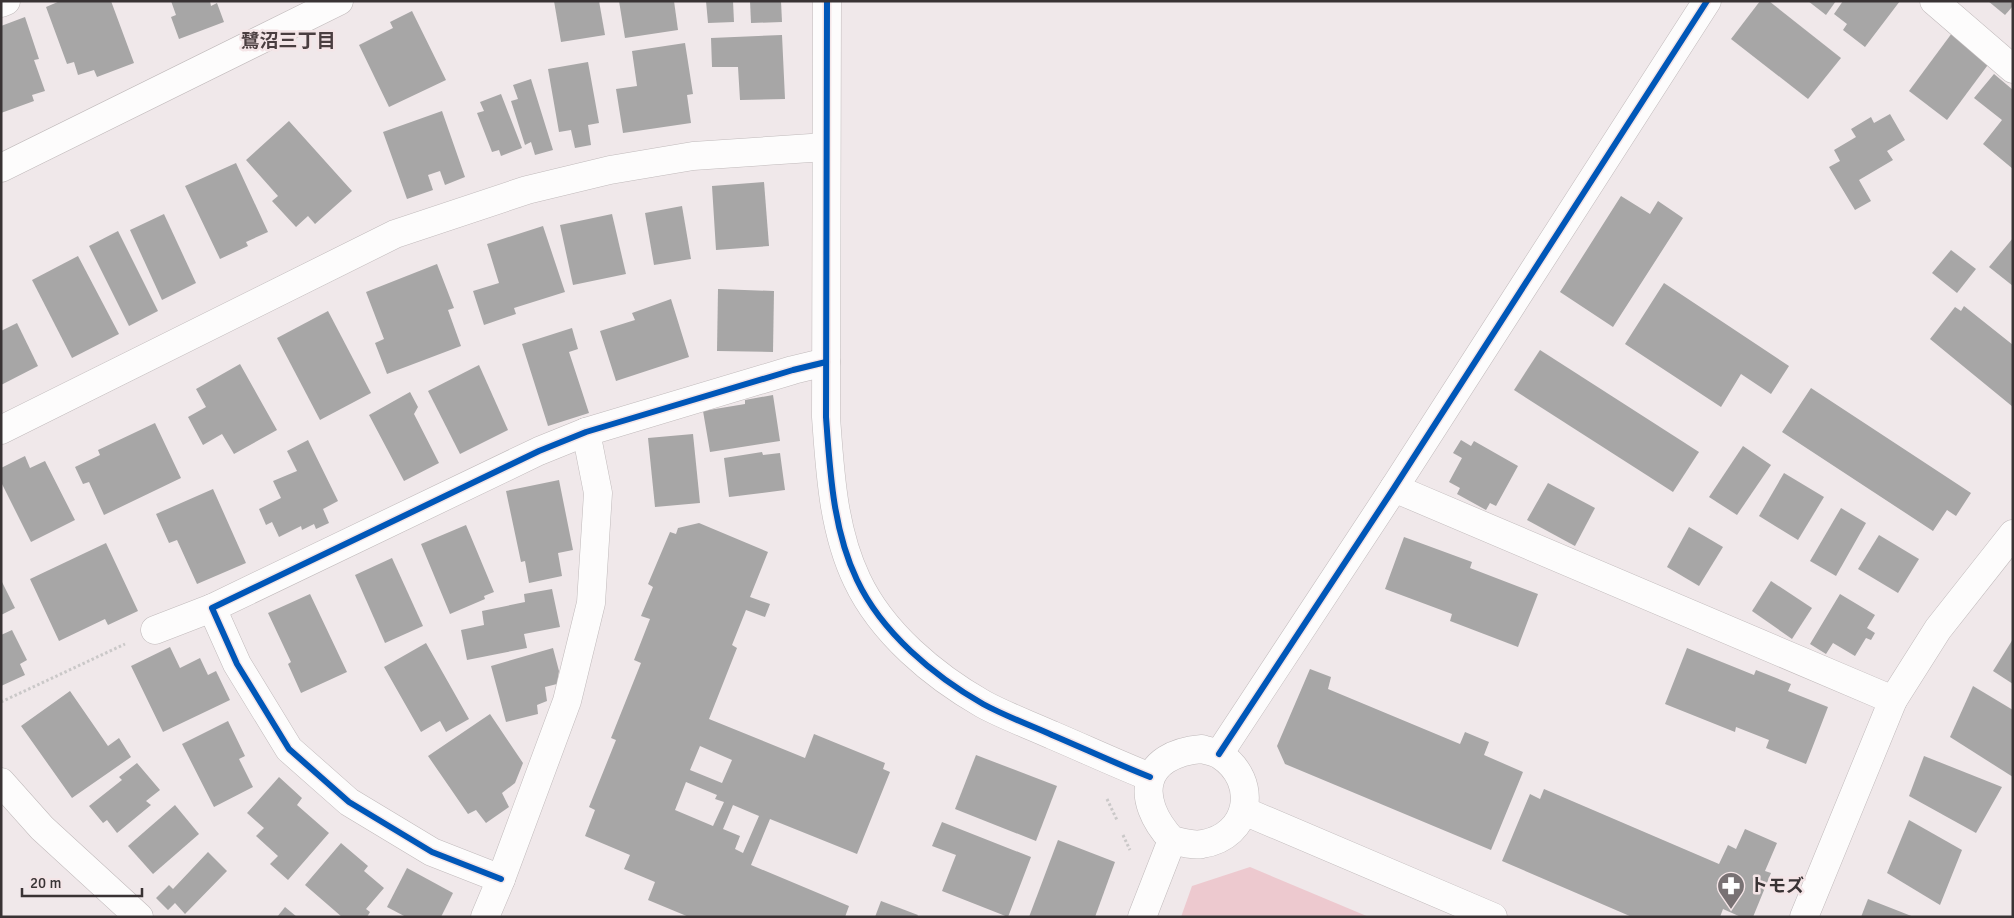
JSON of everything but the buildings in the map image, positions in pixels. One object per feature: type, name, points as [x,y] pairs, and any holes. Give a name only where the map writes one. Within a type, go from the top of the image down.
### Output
[{"type":"street","points":[[1,3],[6,1]]},
{"type":"street","points":[[827,1],[826,417],[831,483],[840,532],[857,580],[878,614],[910,650],[954,686],[985,705],[1150,777]]},
{"type":"street","points":[[1219,754],[1394,488],[1707,1]]},
{"type":"street","points":[[1934,1],[2013,69]]},
{"type":"street","points":[[1,168],[337,2]]},
{"type":"street","points":[[1,430],[395,234],[527,190],[610,170],[693,156],[826,147]]},
{"type":"street","points":[[155,630],[212,608],[539,451],[586,432],[793,370],[826,362]]},
{"type":"street","points":[[485,917],[568,701],[591,603],[598,492],[586,432]]},
{"type":"street","points":[[1394,488],[1893,700]]},
{"type":"street","points":[[1804,917],[1893,700],[1938,629],[2013,534]]},
{"type":"street","points":[[212,608],[237,664],[290,749],[349,802],[432,852],[501,879]]},
{"type":"street","points":[[1202,750],[1219,754],[1231,764],[1240,778],[1245,794],[1244,811],[1238,824],[1230,832],[1215,841],[1201,844],[1172,840],[1155,818],[1150,802],[1150,777],[1158,765],[1184,751],[1202,750]]},
{"type":"street","points":[[1,782],[42,828],[139,917]]},
{"type":"street","points":[[1244,811],[1493,917]]},
{"type":"street","points":[[1142,917],[1172,840]]},
{"type":"path","points":[[1,702],[155,630]]},
{"type":"shaded area","points":[[1250,867],[1369,917],[1181,917],[1192,886]]},
{"type":"cycle path","points":[[827,1],[826,417],[834,500],[849,561],[857,580],[880,618],[911,651],[946,680],[983,704],[1150,777]]},
{"type":"cycle path","points":[[1219,754],[1394,488],[1707,1]]},
{"type":"cycle path","points":[[501,879],[432,852],[349,802],[289,749],[237,664],[212,608],[539,451],[586,432],[793,370],[826,362]]},
{"type":"place","name":"トモズ","points":[[1731,910]]},
{"type":"district","name":"鷺沼三丁目","points":[[288,41]]}]
